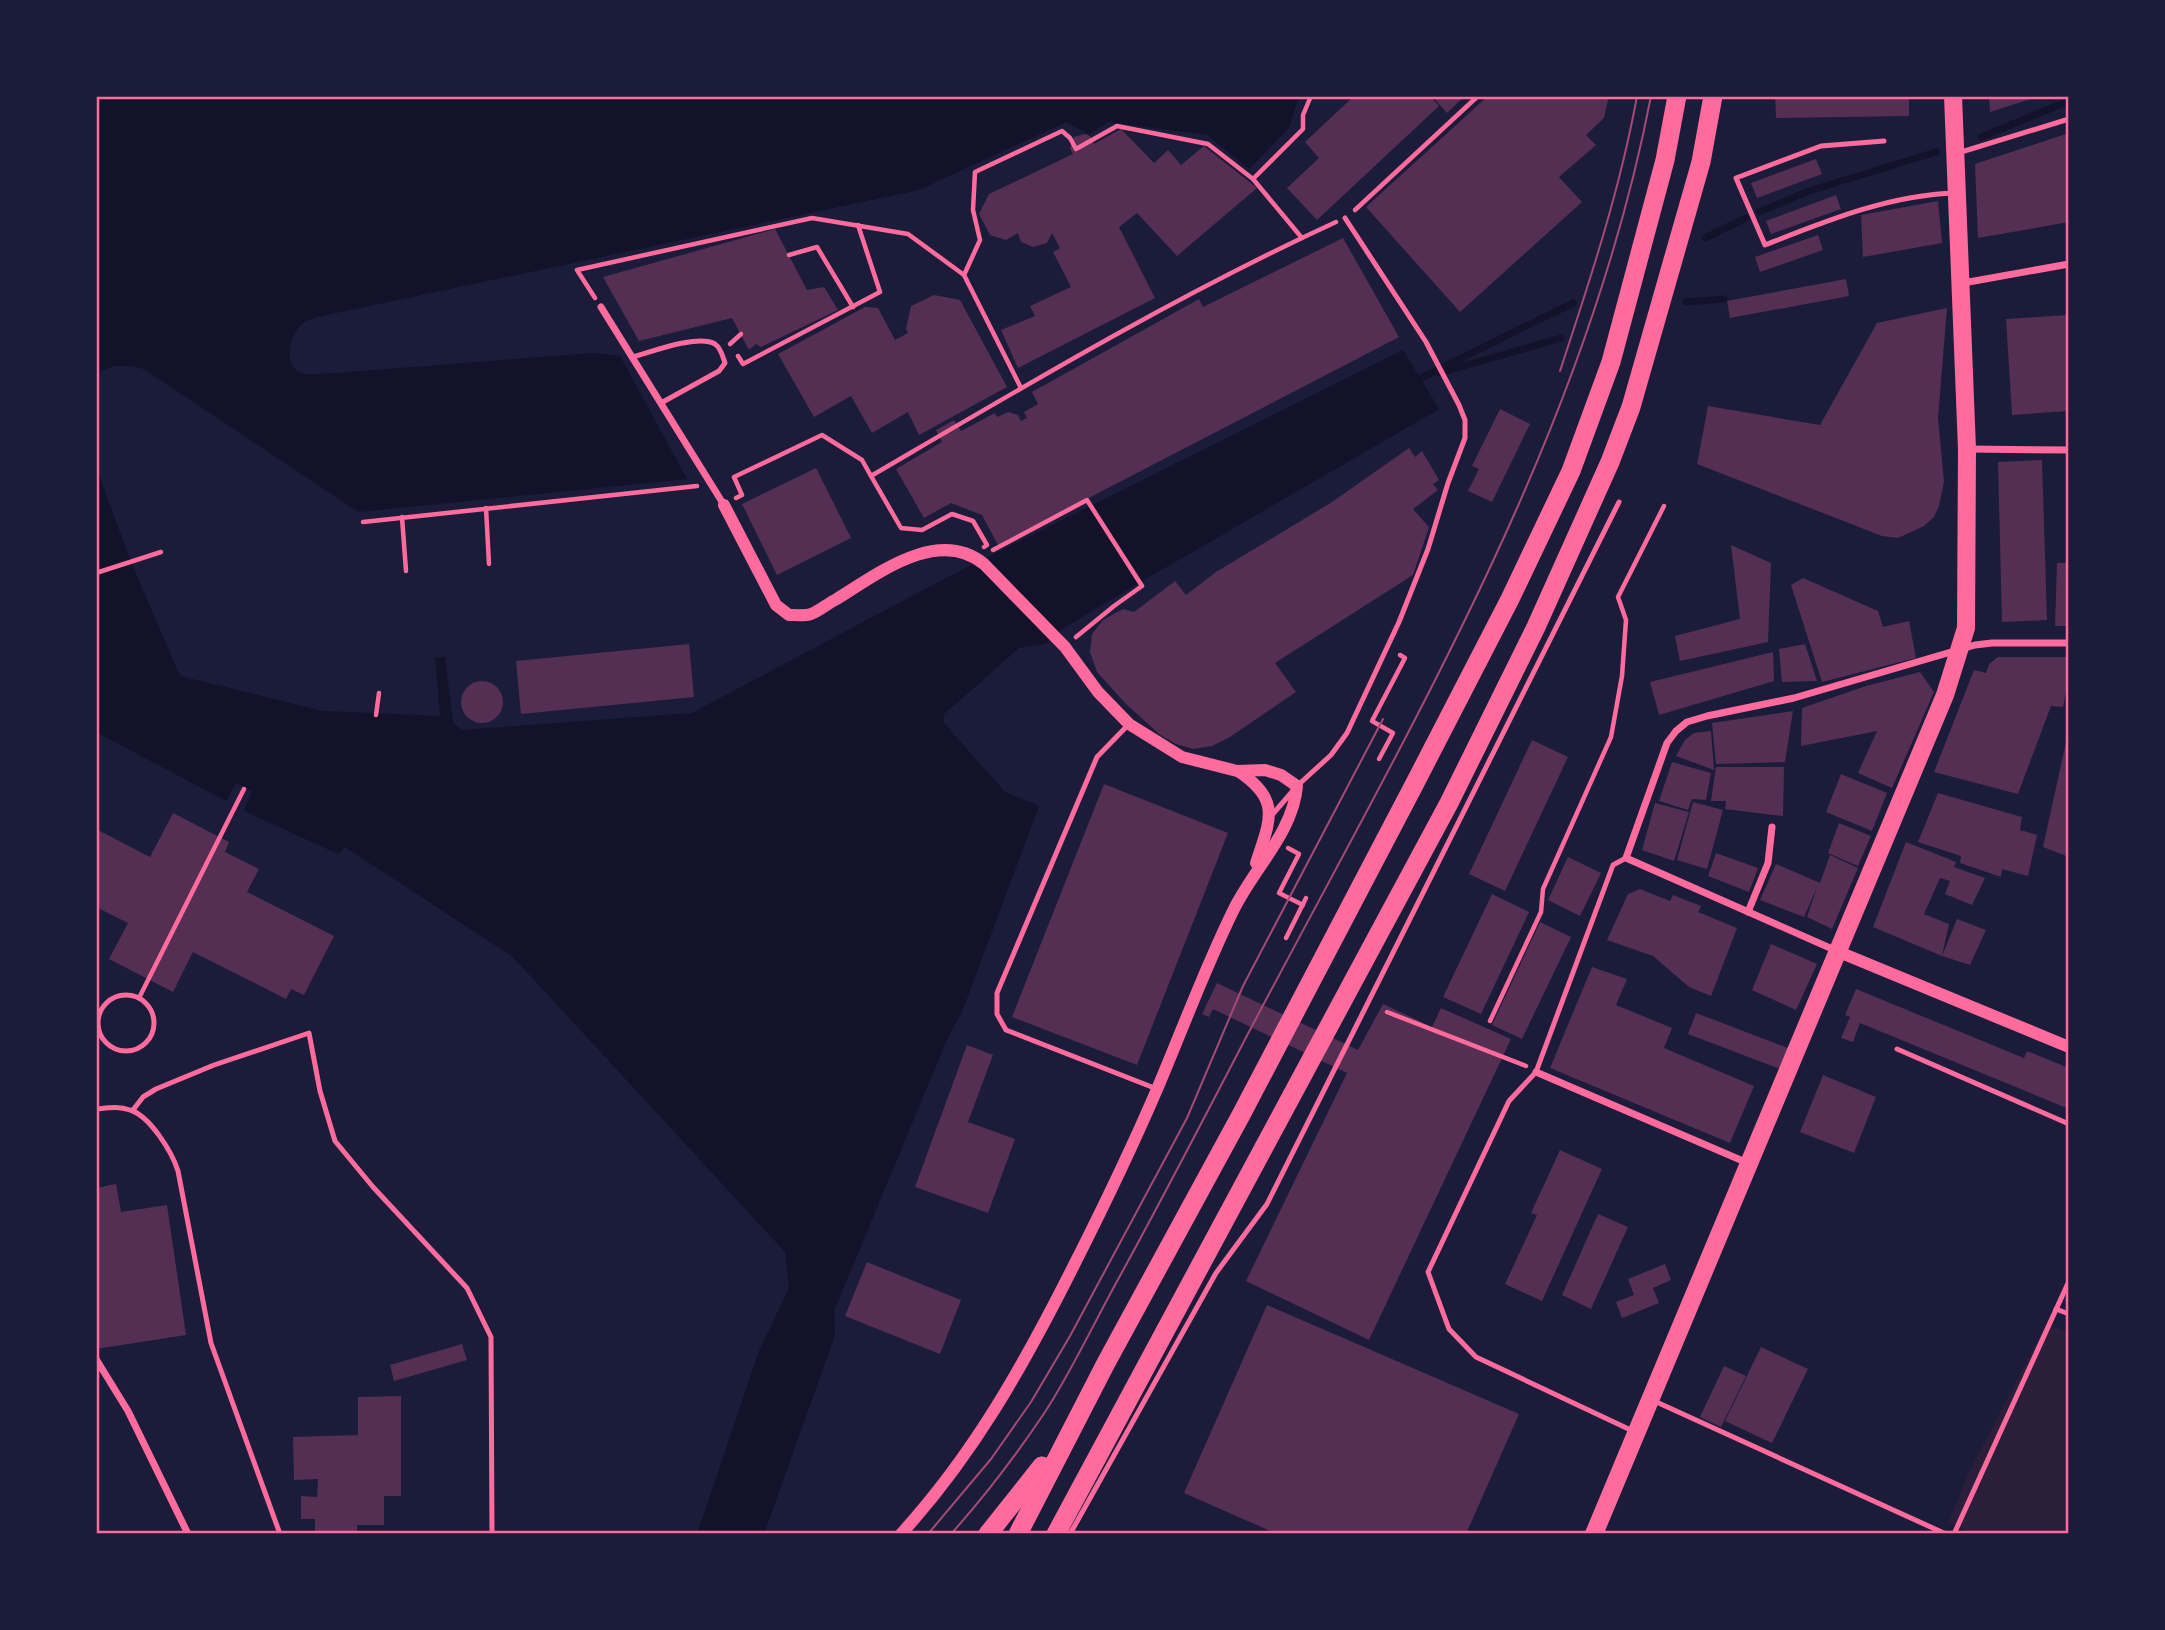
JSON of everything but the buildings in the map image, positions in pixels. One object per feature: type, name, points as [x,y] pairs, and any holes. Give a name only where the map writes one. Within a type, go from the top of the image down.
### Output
[{"type":"highway","points":[[1018,1534],[1241,1115],[1510,599],[1571,471],[1611,362],[1665,160],[1677,96]]},
{"type":"highway","points":[[1056,1534],[1449,803],[1531,639],[1610,462],[1631,407],[1701,162],[1713,96]]},
{"type":"highway","points":[[988,1534],[1078,1419]]},
{"type":"highway","points":[[1069,1534],[1102,1446]]},
{"type":"main road","points":[[1594,1534],[1945,695],[1966,628],[1967,449],[1953,96]]},
{"type":"street","points":[[1961,280],[2069,264]]},
{"type":"street","points":[[601,307],[723,505],[776,605],[789,615],[811,614],[892,565],[924,553],[951,549],[980,560],[1061,643],[1098,692],[1129,724],[1174,754],[1237,771],[1265,770],[1281,775],[1297,786],[1296,803],[1289,820],[1233,911],[1157,1088],[1087,1239],[1035,1342],[1005,1396],[951,1474],[901,1534]]},
{"type":"street","points":[[1967,449],[2069,450]]},
{"type":"street","points":[[2069,643],[1992,643],[1794,698],[1688,722],[1676,731],[1667,743],[1626,858],[1839,952],[2069,1047]]},
{"type":"street","points":[[1237,771],[1258,785],[1267,799],[1271,817],[1252,877]]},
{"type":"street","points":[[1748,912],[1768,863],[1772,827]]},
{"type":"street","points":[[1536,1072],[1751,1164]]},
{"type":"street","points":[[96,1359],[128,1411],[188,1534]]},
{"type":"lane","points":[[1955,145],[2069,119]]},
{"type":"lane","points":[[1884,141],[1821,146],[1736,178],[1765,245],[1860,209],[1938,193],[1957,192]]},
{"type":"lane","points":[[1271,817],[1297,786],[1332,755],[1347,733],[1399,622],[1429,549],[1448,483],[1465,438],[1465,420],[1459,405],[1426,342],[1346,218]]},
{"type":"lane","points":[[633,357],[701,341],[715,344],[722,352],[725,363],[719,372],[661,403]]},
{"type":"lane","points":[[1069,1534],[1216,1273],[1267,1203],[1619,502]]},
{"type":"lane","points":[[1129,724],[1097,757],[997,993],[997,1014],[1006,1030],[1157,1088]]},
{"type":"lane","points":[[1626,858],[1613,865],[1536,1072],[1509,1101],[1428,1272],[1449,1329],[1476,1357],[1637,1433]]},
{"type":"lane","points":[[122,995],[139,998],[146,1004],[154,1021],[148,1039],[133,1050],[115,1049],[101,1037],[99,1010],[106,1002],[122,995]]},
{"type":"lane","points":[[133,1110],[143,1097],[156,1089],[214,1065],[309,1033],[320,1091],[335,1141],[373,1187],[467,1288],[491,1337],[492,1534]]},
{"type":"lane","points":[[1898,1049],[2069,1124]]},
{"type":"lane","points":[[96,1109],[115,1107],[133,1110],[172,1152],[211,1343],[280,1534]]},
{"type":"lane","points":[[1954,1534],[2069,1281]]},
{"type":"lane","points":[[2056,1309],[2069,1314]]},
{"type":"lane","points":[[1650,1399],[1936,1532],[1946,1534]]},
{"type":"path","points":[[1252,178],[1303,129],[1303,115],[1311,96]]},
{"type":"path","points":[[871,476],[1193,291],[1346,218],[1478,96]]},
{"type":"path","points":[[964,275],[980,240],[973,211],[975,173],[1062,131],[1076,149],[1117,127],[1208,144],[1252,178],[1302,238]]},
{"type":"path","points":[[601,307],[577,270],[812,218],[908,234],[964,275],[1021,388]]},
{"type":"path","points":[[730,343],[743,364],[880,292],[858,225]]},
{"type":"path","points":[[789,255],[817,247],[853,307]]},
{"type":"path","points":[[723,505],[742,495],[734,477],[821,435],[862,460],[901,528],[922,530],[953,514],[972,521],[993,550],[1087,500],[1142,586],[1061,643]]},
{"type":"path","points":[[363,522],[697,486],[705,496]]},
{"type":"path","points":[[1490,1021],[1541,912],[1543,889],[1611,737],[1622,676],[1626,620],[1618,597],[1664,506]]},
{"type":"path","points":[[486,508],[489,564]]},
{"type":"path","points":[[402,517],[406,571]]},
{"type":"path","points":[[980,560],[987,545]]},
{"type":"path","points":[[96,573],[161,552]]},
{"type":"path","points":[[1379,759],[1393,733],[1372,722],[1405,658],[1400,655]]},
{"type":"path","points":[[376,715],[379,693]]},
{"type":"path","points":[[139,998],[244,789]]},
{"type":"path","points":[[1299,854],[1279,893],[1303,905]]},
{"type":"path","points":[[1286,938],[1306,898]]},
{"type":"path","points":[[1387,1012],[1536,1072]]},
{"type":"shaded area","points":[[96,96],[1299,96],[1289,128],[1249,169],[1207,135],[1108,122],[1089,134],[1066,122],[919,190],[309,320],[297,329],[290,350],[290,358],[296,370],[306,374],[593,353],[620,356],[687,479],[358,512],[144,369],[125,366],[106,368],[96,376]]},
{"type":"shaded area","points":[[1403,350],[1439,409],[1132,587],[1064,628],[1046,644],[1019,648],[944,714],[944,723],[1005,792],[1039,806],[962,1012],[948,1037],[834,1311],[835,1335],[764,1534],[697,1534],[759,1351],[789,1288],[785,1252],[513,957],[345,847],[338,854],[244,811],[252,791],[236,783],[226,801],[96,732],[96,467],[131,562],[180,676],[323,711],[440,716],[435,658],[445,657],[453,722],[462,730],[692,713],[944,579]]},
{"type":"shaded area","points":[[2046,1324],[2069,1333],[2069,1534],[1973,1534],[1949,1522],[1968,1474]]},
{"type":"waterway","points":[[1981,137],[2069,101]]},
{"type":"waterway","points":[[1759,212],[1809,191],[1936,152]]},
{"type":"waterway","points":[[1705,238],[1746,218]]},
{"type":"waterway","points":[[1686,302],[1724,299]]},
{"type":"waterway","points":[[1421,378],[1573,303]]},
{"type":"waterway","points":[[1439,373],[1561,338]]},
{"type":"tram line","points":[[1560,371],[1613,200],[1637,96]]},
{"type":"tram line","points":[[951,1534],[1012,1459],[1064,1381],[1423,704],[1481,587],[1534,468],[1581,347],[1621,223],[1651,96]]},
{"type":"tram line","points":[[928,1534],[991,1459],[1031,1402],[1070,1336],[1187,1118],[1243,986],[1383,719]]}]
